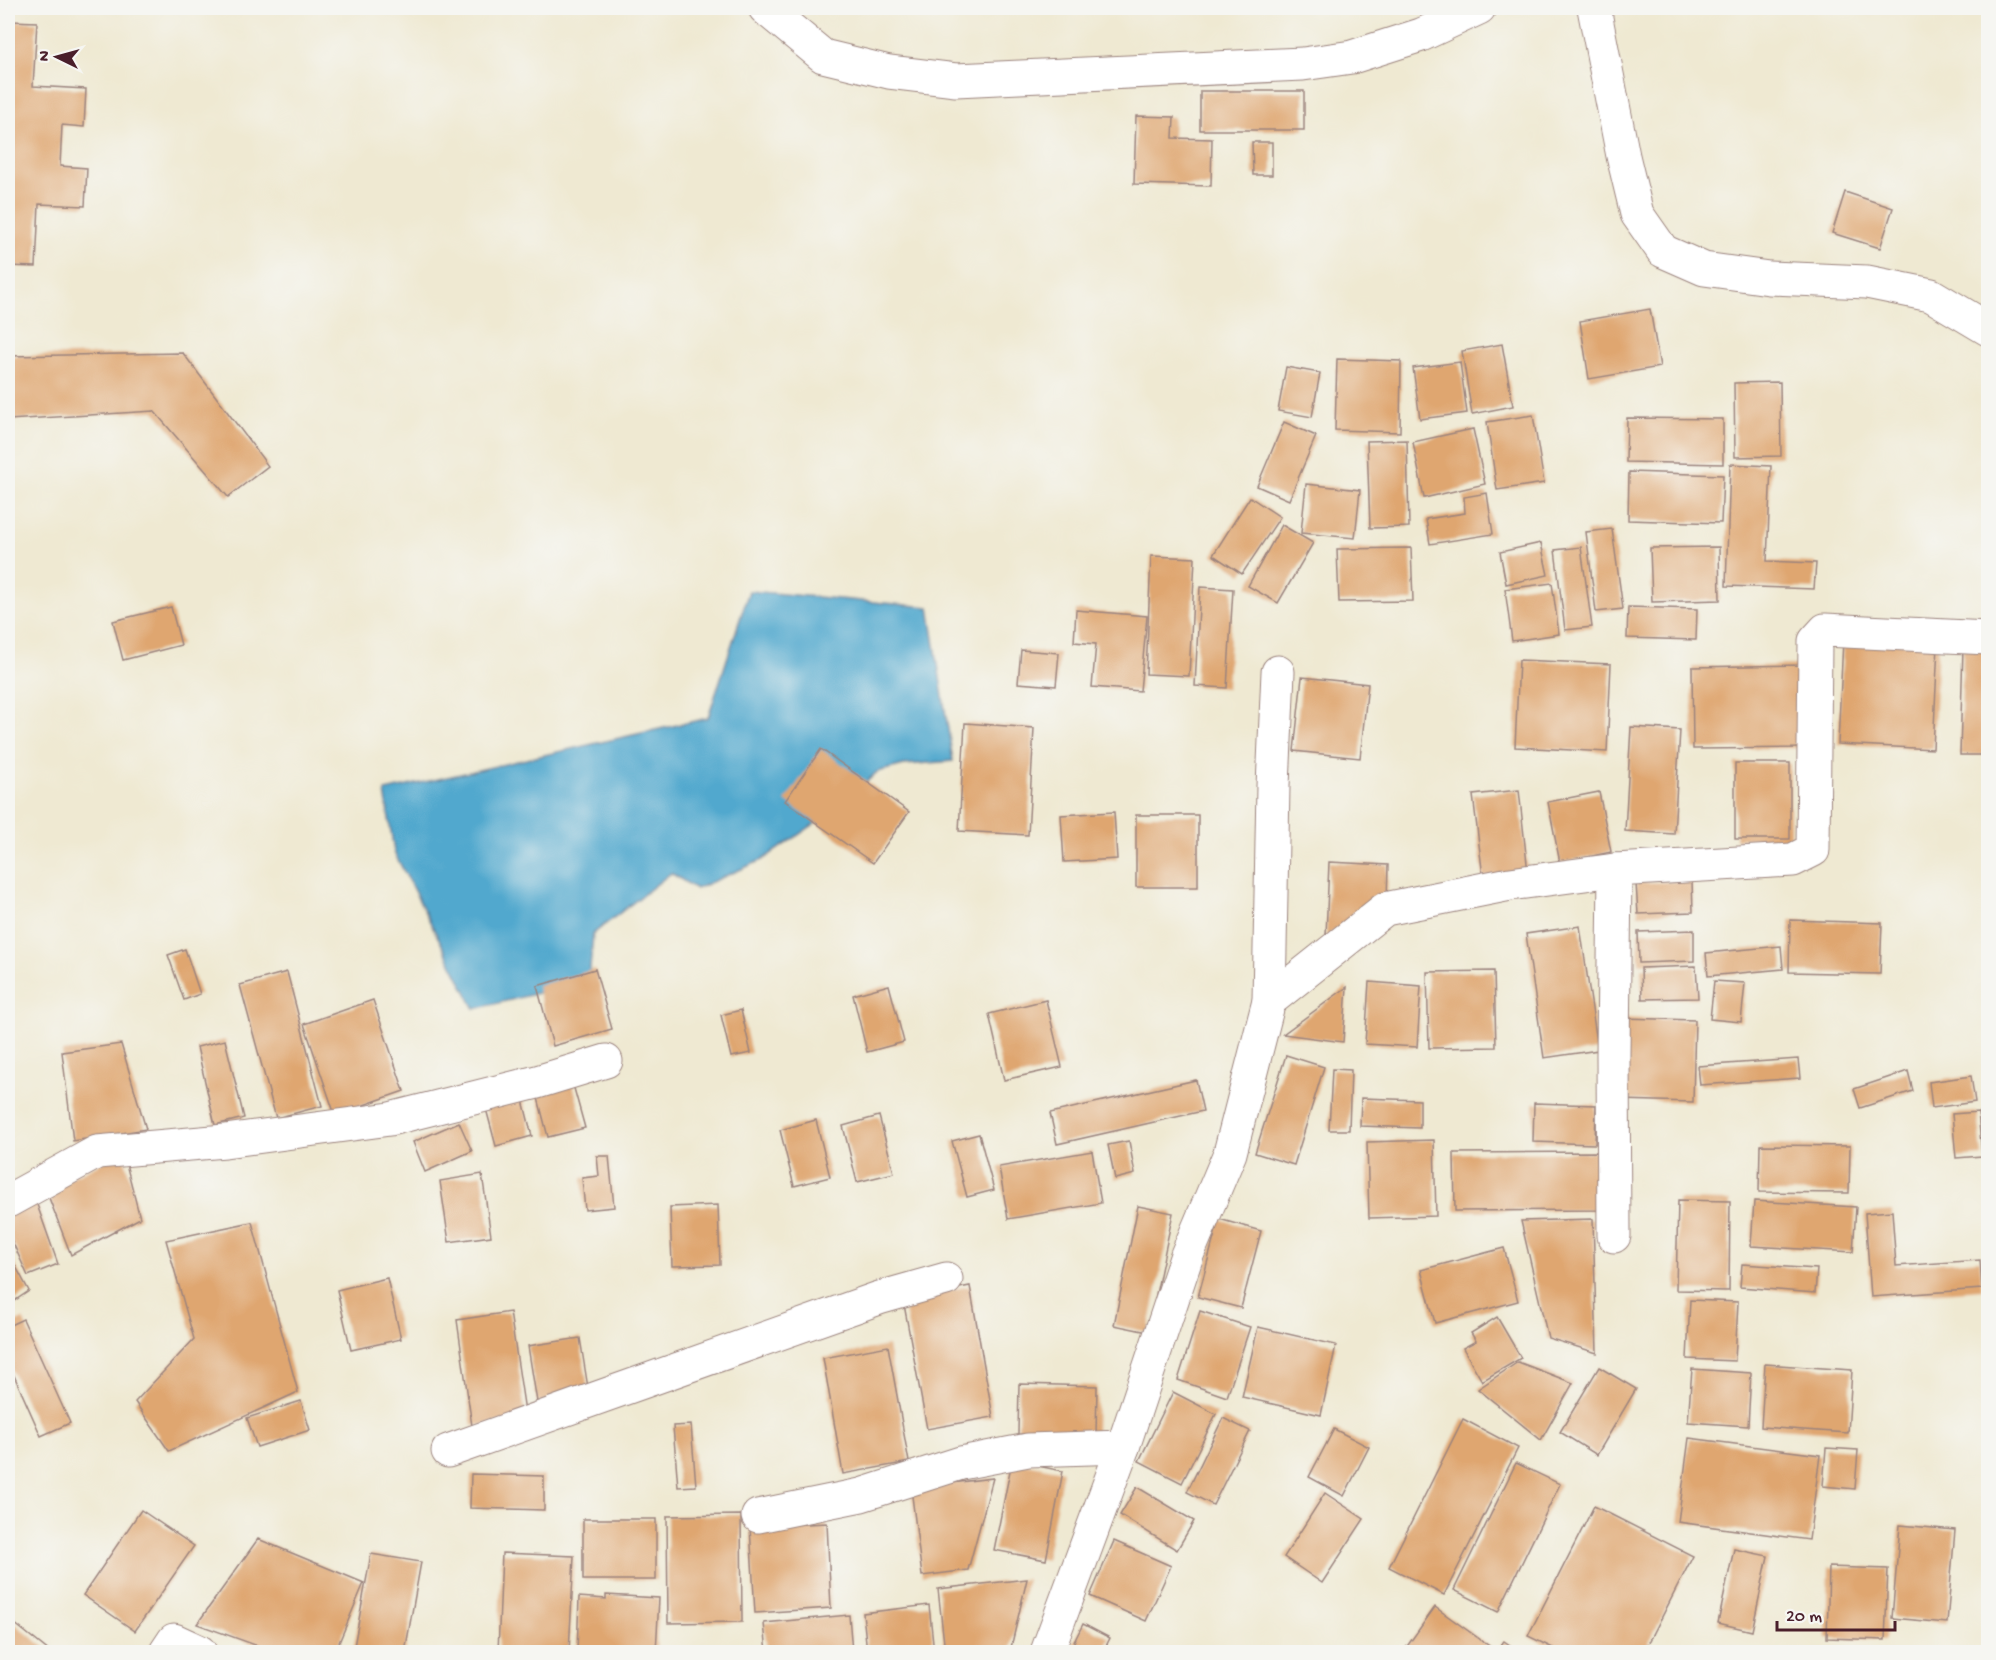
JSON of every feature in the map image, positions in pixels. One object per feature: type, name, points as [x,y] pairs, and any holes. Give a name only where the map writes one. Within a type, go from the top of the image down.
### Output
[{"type":"street","points":[[765,8],[823,56],[889,72],[956,80],[1303,64],[1352,57],[1421,35],[1479,8]]},
{"type":"street","points":[[1594,8],[1623,156],[1637,214],[1663,251],[1704,269],[1769,278],[1867,282],[1930,295],[1989,329]]},
{"type":"street","points":[[1269,1001],[1385,909],[1510,884],[1615,870],[1793,861],[1813,850],[1815,641],[1825,630],[1989,638]]},
{"type":"street","points":[[1047,1653],[1123,1447],[1187,1256],[1230,1153],[1269,1001],[1273,786],[1278,672]]},
{"type":"street","points":[[1614,1236],[1615,870]]},
{"type":"street","points":[[8,1201],[97,1152],[225,1141],[390,1119],[537,1082],[606,1061]]},
{"type":"street","points":[[448,1451],[879,1298],[946,1279]]},
{"type":"street","points":[[758,1516],[861,1495],[962,1463],[1028,1450],[1123,1447]]},
{"type":"street","points":[[166,1653],[174,1641],[200,1653]]},
{"type":"water","points":[[749,591],[929,607],[953,761],[904,765],[877,772],[842,805],[762,860],[696,889],[671,873],[593,934],[589,980],[475,1009],[394,852],[385,791],[708,718]]},
{"type":"building","points":[[8,21],[37,22],[33,86],[86,89],[84,127],[62,125],[60,166],[87,168],[85,206],[39,204],[36,267],[8,266]]},
{"type":"building","points":[[1200,91],[1304,91],[1304,130],[1200,130]]},
{"type":"building","points":[[1136,116],[1174,117],[1173,138],[1212,139],[1211,186],[1134,184]]},
{"type":"building","points":[[1252,142],[1272,142],[1272,175],[1253,175]]},
{"type":"building","points":[[1845,192],[1893,208],[1880,248],[1832,233]]},
{"type":"building","points":[[1650,309],[1660,367],[1589,379],[1580,321]]},
{"type":"building","points":[[1502,344],[1513,406],[1472,414],[1462,351]]},
{"type":"building","points":[[183,353],[268,466],[228,497],[154,411],[8,420],[8,356]]},
{"type":"building","points":[[1337,359],[1401,361],[1400,432],[1335,430]]},
{"type":"building","points":[[1460,362],[1467,413],[1420,419],[1413,368]]},
{"type":"building","points":[[1286,367],[1320,373],[1312,417],[1278,411]]},
{"type":"building","points":[[1780,382],[1781,456],[1735,457],[1734,383]]},
{"type":"building","points":[[1533,415],[1544,483],[1497,490],[1487,422]]},
{"type":"building","points":[[1627,418],[1723,419],[1723,464],[1626,462]]},
{"type":"building","points":[[1284,422],[1316,436],[1289,500],[1257,486]]},
{"type":"building","points":[[1473,429],[1485,484],[1424,498],[1413,442]]},
{"type":"building","points":[[1407,440],[1409,527],[1370,528],[1367,441]]},
{"type":"building","points":[[1730,464],[1771,466],[1767,561],[1816,563],[1814,589],[1726,586]]},
{"type":"building","points":[[1629,472],[1723,475],[1721,523],[1628,520]]},
{"type":"building","points":[[1306,484],[1360,490],[1355,538],[1301,533]]},
{"type":"building","points":[[1487,493],[1493,534],[1430,544],[1426,519],[1465,513],[1464,497]]},
{"type":"building","points":[[1250,497],[1280,517],[1242,574],[1213,555]]},
{"type":"building","points":[[1282,525],[1313,543],[1278,603],[1248,586]]},
{"type":"building","points":[[1612,529],[1623,609],[1596,612],[1586,532]]},
{"type":"building","points":[[1541,543],[1548,575],[1506,584],[1500,552]]},
{"type":"building","points":[[1581,547],[1592,627],[1565,630],[1555,550]]},
{"type":"building","points":[[1719,547],[1720,600],[1652,602],[1650,548]]},
{"type":"building","points":[[1411,548],[1413,601],[1339,602],[1337,549]]},
{"type":"building","points":[[1151,556],[1195,558],[1189,676],[1146,674]]},
{"type":"building","points":[[1552,583],[1559,634],[1512,641],[1505,589]]},
{"type":"building","points":[[1200,587],[1233,589],[1227,688],[1195,686]]},
{"type":"building","points":[[171,607],[181,645],[123,660],[113,621]]},
{"type":"building","points":[[1628,607],[1697,609],[1696,640],[1627,638]]},
{"type":"building","points":[[1076,610],[1147,616],[1140,691],[1092,687],[1096,644],[1074,642]]},
{"type":"building","points":[[1843,640],[1938,645],[1933,749],[1838,744]]},
{"type":"building","points":[[1963,647],[1988,648],[1988,755],[1960,755]]},
{"type":"building","points":[[1021,650],[1059,653],[1056,686],[1018,683]]},
{"type":"building","points":[[1519,660],[1611,664],[1607,752],[1515,747]]},
{"type":"building","points":[[1804,665],[1804,748],[1693,749],[1692,667]]},
{"type":"building","points":[[1302,677],[1368,684],[1360,758],[1294,751]]},
{"type":"building","points":[[965,723],[1034,728],[1028,835],[959,831]]},
{"type":"building","points":[[1631,727],[1680,730],[1674,834],[1625,831]]},
{"type":"building","points":[[821,749],[909,812],[873,863],[785,801]]},
{"type":"building","points":[[1735,763],[1790,763],[1790,839],[1735,839]]},
{"type":"building","points":[[1519,790],[1528,873],[1483,877],[1473,795]]},
{"type":"building","points":[[1599,792],[1611,852],[1560,863],[1548,802]]},
{"type":"building","points":[[1114,812],[1117,859],[1064,862],[1061,815]]},
{"type":"building","points":[[1136,815],[1198,815],[1198,887],[1136,887]]},
{"type":"building","points":[[1329,862],[1388,865],[1387,900],[1326,936]]},
{"type":"building","points":[[1692,881],[1693,912],[1638,914],[1636,883]]},
{"type":"building","points":[[1790,920],[1882,923],[1880,974],[1789,972]]},
{"type":"building","points":[[1580,926],[1598,1050],[1544,1058],[1526,934]]},
{"type":"building","points":[[1694,930],[1694,961],[1639,963],[1638,932]]},
{"type":"building","points":[[1781,946],[1783,969],[1708,976],[1706,953]]},
{"type":"building","points":[[185,949],[200,994],[184,1000],[168,955]]},
{"type":"building","points":[[1696,966],[1698,998],[1642,999],[1641,968]]},
{"type":"building","points":[[595,969],[612,1029],[553,1046],[537,986]]},
{"type":"building","points":[[1494,971],[1496,1047],[1429,1048],[1427,972]]},
{"type":"building","points":[[287,972],[322,1106],[276,1118],[240,985]]},
{"type":"building","points":[[1714,981],[1745,983],[1741,1022],[1710,1019]]},
{"type":"building","points":[[1369,982],[1421,986],[1417,1047],[1365,1044]]},
{"type":"building","points":[[889,985],[904,1042],[867,1052],[853,995]]},
{"type":"building","points":[[1347,987],[1343,1042],[1283,1034]]},
{"type":"building","points":[[373,1000],[404,1091],[335,1115],[304,1024]]},
{"type":"building","points":[[1046,1000],[1062,1067],[1004,1080],[989,1014]]},
{"type":"building","points":[[741,1010],[751,1053],[731,1057],[721,1015]]},
{"type":"building","points":[[1622,1018],[1695,1020],[1693,1102],[1620,1100]]},
{"type":"building","points":[[225,1040],[244,1118],[215,1125],[197,1047]]},
{"type":"building","points":[[121,1044],[146,1129],[73,1141],[62,1052]]},
{"type":"building","points":[[1286,1055],[1324,1067],[1294,1165],[1255,1153]]},
{"type":"building","points":[[1798,1059],[1800,1078],[1700,1085],[1698,1066]]},
{"type":"building","points":[[1332,1069],[1351,1070],[1349,1130],[1329,1130]]},
{"type":"building","points":[[1908,1071],[1913,1091],[1860,1108],[1854,1089]]},
{"type":"building","points":[[1971,1076],[1975,1102],[1932,1108],[1929,1082]]},
{"type":"building","points":[[1196,1080],[1203,1111],[1057,1144],[1050,1113]]},
{"type":"building","points":[[572,1081],[585,1128],[548,1137],[536,1090]]},
{"type":"building","points":[[522,1096],[532,1136],[496,1146],[485,1105]]},
{"type":"building","points":[[1361,1098],[1420,1100],[1420,1128],[1360,1126]]},
{"type":"building","points":[[1534,1103],[1596,1105],[1595,1144],[1533,1142]]},
{"type":"building","points":[[1978,1112],[1982,1156],[1956,1158],[1952,1114]]},
{"type":"building","points":[[879,1116],[894,1173],[857,1182],[843,1126]]},
{"type":"building","points":[[816,1120],[830,1177],[794,1186],[780,1130]]},
{"type":"building","points":[[459,1122],[472,1151],[425,1172],[413,1142]]},
{"type":"building","points":[[979,1134],[994,1190],[967,1197],[952,1141]]},
{"type":"building","points":[[1434,1140],[1436,1216],[1369,1218],[1367,1142]]},
{"type":"building","points":[[1129,1141],[1135,1174],[1115,1179],[1108,1145]]},
{"type":"building","points":[[1760,1145],[1850,1146],[1849,1193],[1759,1192]]},
{"type":"building","points":[[1092,1151],[1101,1203],[1008,1219],[999,1167]]},
{"type":"building","points":[[123,1152],[140,1218],[71,1255],[46,1190]]},
{"type":"building","points":[[1603,1152],[1603,1210],[1455,1211],[1454,1153]]},
{"type":"building","points":[[597,1156],[609,1156],[614,1207],[585,1210],[582,1178],[599,1176]]},
{"type":"building","points":[[482,1174],[491,1236],[449,1242],[440,1181]]},
{"type":"building","points":[[34,1196],[58,1264],[28,1276],[8,1232],[8,1208]]},
{"type":"building","points":[[1678,1200],[1730,1201],[1729,1291],[1676,1290]]},
{"type":"building","points":[[1754,1201],[1856,1207],[1853,1252],[1751,1246]]},
{"type":"building","points":[[718,1205],[720,1265],[672,1266],[670,1207]]},
{"type":"building","points":[[1138,1206],[1173,1213],[1148,1332],[1114,1325]]},
{"type":"building","points":[[1892,1211],[1896,1266],[1980,1260],[1982,1289],[1871,1297],[1865,1213]]},
{"type":"building","points":[[1219,1219],[1261,1231],[1241,1308],[1198,1297]]},
{"type":"building","points":[[1593,1219],[1597,1353],[1548,1338],[1521,1221]]},
{"type":"building","points":[[252,1222],[298,1392],[169,1451],[135,1402],[194,1339],[166,1240]]},
{"type":"building","points":[[1504,1248],[1518,1301],[1435,1323],[1421,1270]]},
{"type":"building","points":[[8,1252],[29,1291],[8,1305]]},
{"type":"building","points":[[1742,1264],[1817,1269],[1815,1293],[1740,1287]]},
{"type":"building","points":[[387,1278],[401,1339],[351,1350],[337,1290]]},
{"type":"building","points":[[970,1286],[993,1417],[927,1429],[903,1299]]},
{"type":"building","points":[[1690,1300],[1738,1302],[1735,1361],[1687,1359]]},
{"type":"building","points":[[1200,1311],[1250,1327],[1227,1397],[1178,1380]]},
{"type":"building","points":[[510,1312],[526,1418],[472,1426],[457,1320]]},
{"type":"building","points":[[1497,1317],[1521,1358],[1482,1381],[1463,1348],[1476,1341],[1471,1333]]},
{"type":"building","points":[[23,1319],[70,1423],[41,1436],[8,1362],[8,1326]]},
{"type":"building","points":[[1258,1327],[1336,1345],[1321,1415],[1242,1397]]},
{"type":"building","points":[[580,1338],[589,1394],[537,1402],[528,1346]]},
{"type":"building","points":[[888,1346],[909,1462],[843,1474],[823,1358]]},
{"type":"building","points":[[1518,1362],[1573,1383],[1541,1440],[1478,1389]]},
{"type":"building","points":[[1765,1364],[1852,1370],[1848,1433],[1761,1427]]},
{"type":"building","points":[[1599,1367],[1636,1389],[1597,1455],[1560,1432]]},
{"type":"building","points":[[1692,1369],[1751,1373],[1748,1426],[1688,1422]]},
{"type":"building","points":[[1019,1384],[1097,1386],[1096,1435],[1018,1434]]},
{"type":"building","points":[[1173,1392],[1216,1414],[1182,1483],[1139,1461]]},
{"type":"building","points":[[301,1401],[310,1430],[257,1447],[247,1418]]},
{"type":"building","points":[[1223,1418],[1250,1431],[1213,1505],[1187,1492]]},
{"type":"building","points":[[1463,1419],[1518,1448],[1444,1595],[1389,1567]]},
{"type":"building","points":[[691,1425],[696,1486],[678,1487],[673,1426]]},
{"type":"building","points":[[1334,1429],[1369,1447],[1344,1496],[1309,1477]]},
{"type":"building","points":[[1689,1438],[1820,1455],[1809,1540],[1678,1522]]},
{"type":"building","points":[[1826,1448],[1858,1450],[1855,1489],[1823,1486]]},
{"type":"building","points":[[1012,1461],[1063,1471],[1046,1560],[994,1550]]},
{"type":"building","points":[[1516,1463],[1560,1484],[1498,1612],[1454,1590]]},
{"type":"building","points":[[471,1474],[544,1476],[544,1510],[470,1508]]},
{"type":"building","points":[[993,1478],[968,1570],[922,1576],[911,1488]]},
{"type":"building","points":[[1137,1487],[1194,1521],[1177,1550],[1120,1515]]},
{"type":"building","points":[[1325,1493],[1364,1519],[1322,1583],[1284,1557]]},
{"type":"building","points":[[1594,1506],[1693,1556],[1644,1652],[1561,1652],[1528,1636]]},
{"type":"building","points":[[141,1510],[194,1546],[135,1631],[83,1595]]},
{"type":"building","points":[[741,1515],[742,1622],[668,1623],[667,1516]]},
{"type":"building","points":[[583,1519],[656,1519],[656,1580],[583,1580]]},
{"type":"building","points":[[827,1523],[831,1608],[755,1613],[750,1527]]},
{"type":"building","points":[[1900,1525],[1955,1530],[1947,1623],[1892,1618]]},
{"type":"building","points":[[258,1539],[364,1583],[335,1652],[275,1652],[197,1624]]},
{"type":"building","points":[[1114,1541],[1171,1566],[1146,1621],[1090,1596]]},
{"type":"building","points":[[1734,1549],[1768,1556],[1752,1631],[1718,1623]]},
{"type":"building","points":[[502,1553],[574,1556],[569,1652],[498,1652]]},
{"type":"building","points":[[371,1554],[421,1562],[405,1652],[353,1652]]},
{"type":"building","points":[[1829,1567],[1888,1569],[1885,1640],[1827,1638]]},
{"type":"building","points":[[1027,1579],[1010,1652],[945,1652],[938,1589]]},
{"type":"building","points":[[606,1595],[659,1598],[656,1652],[577,1652],[579,1597],[606,1599]]},
{"type":"building","points":[[929,1605],[934,1652],[867,1652],[863,1613]]},
{"type":"building","points":[[1435,1607],[1492,1648],[1489,1652],[1403,1652]]},
{"type":"building","points":[[849,1615],[852,1652],[767,1652],[764,1623]]},
{"type":"building","points":[[14,1623],[50,1652],[8,1652],[8,1631]]},
{"type":"building","points":[[1083,1624],[1110,1638],[1103,1652],[1069,1652]]},
{"type":"building","points":[[1504,1641],[1520,1652],[1495,1652]]}]
